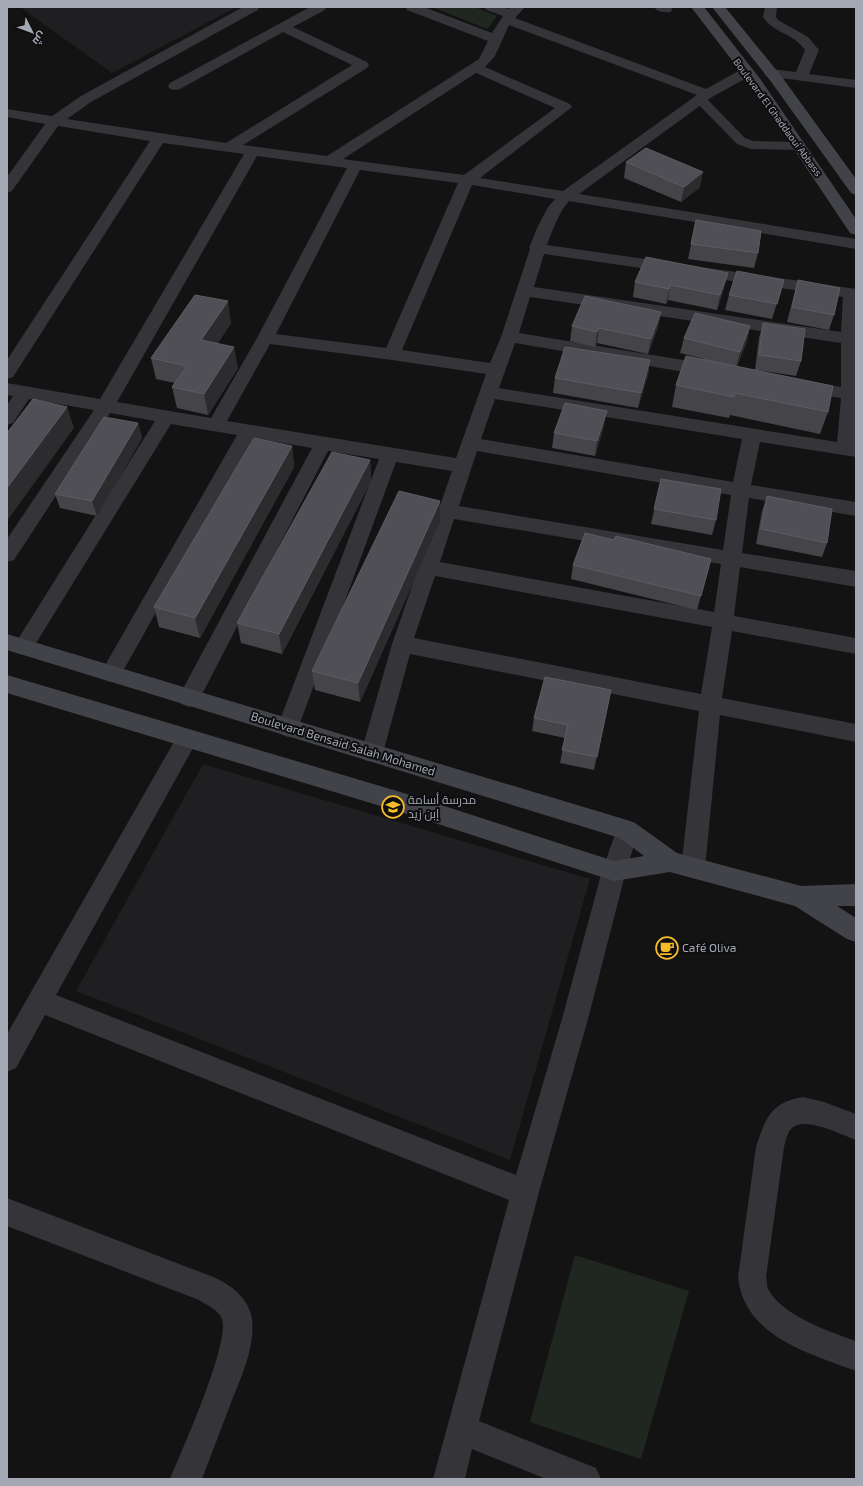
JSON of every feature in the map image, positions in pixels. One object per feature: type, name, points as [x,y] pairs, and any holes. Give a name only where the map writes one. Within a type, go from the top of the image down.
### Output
[{"type":"street","points":[[7,188],[54,121],[86,99],[253,7]]},
{"type":"street","points":[[175,86],[284,28],[320,7]]},
{"type":"street","points":[[412,7],[495,39]]},
{"type":"street","points":[[491,7],[512,14],[703,97]]},
{"type":"street","name":"Boulevard El Ghaddaoui Abbass","points":[[696,7],[748,72],[856,230]]},
{"type":"street","name":"Boulevard El Ghaddaoui Abbass","points":[[718,7],[771,73],[856,190]]},
{"type":"street","points":[[771,7],[769,17],[773,22],[803,38],[809,43],[812,50],[801,76]]},
{"type":"street","points":[[328,162],[476,68],[490,56],[495,39],[512,14]]},
{"type":"street","points":[[228,148],[362,65],[284,28]]},
{"type":"street","points":[[392,354],[467,180],[565,107],[476,68]]},
{"type":"street","points":[[372,753],[402,644],[496,370],[509,337],[537,248],[549,218],[565,197],[703,97],[748,72]]},
{"type":"street","points":[[771,73],[856,84]]},
{"type":"street","points":[[7,113],[252,152],[467,180],[856,244]]},
{"type":"street","points":[[7,373],[159,138]]},
{"type":"street","points":[[7,555],[106,405],[252,152]]},
{"type":"street","points":[[216,425],[265,338],[355,166]]},
{"type":"street","points":[[489,392],[850,450],[853,294],[537,248]]},
{"type":"street","points":[[524,291],[853,340]]},
{"type":"street","points":[[509,337],[726,373]]},
{"type":"street","points":[[265,338],[392,354],[496,370]]},
{"type":"street","points":[[788,384],[850,394]]},
{"type":"street","points":[[7,419],[16,391],[106,405],[323,444],[463,466]]},
{"type":"street","points":[[15,644],[167,416]]},
{"type":"street","points":[[111,674],[249,430]]},
{"type":"street","points":[[693,868],[710,706],[741,489],[752,434]]},
{"type":"street","points":[[189,698],[323,444]]},
{"type":"street","points":[[471,444],[856,509]]},
{"type":"street","points":[[288,728],[390,454]]},
{"type":"street","points":[[448,511],[856,579]]},
{"type":"street","points":[[428,567],[856,646]]},
{"type":"street","name":"Boulevard Bensaid Salah Mohamed","points":[[15,644],[627,830],[670,862],[801,897],[856,895]]},
{"type":"street","points":[[402,644],[856,734]]},
{"type":"street","name":"Boulevard Bensaid Salah Mohamed","points":[[7,684],[407,804],[614,871],[670,862]]},
{"type":"street","points":[[8,1054],[40,1001],[187,739]]},
{"type":"street","points":[[449,1479],[525,1192],[575,1019],[614,871],[627,830]]},
{"type":"street","points":[[801,897],[856,931]]},
{"type":"street","points":[[40,1001],[525,1192]]},
{"type":"street","points":[[856,1127],[808,1110],[795,1111],[783,1118],[776,1127],[770,1147],[752,1277],[753,1288],[757,1298],[776,1318],[794,1329],[856,1356]]},
{"type":"street","points":[[7,1212],[208,1289],[228,1302],[236,1314],[238,1330],[232,1360],[186,1479]]},
{"type":"street","points":[[463,1430],[585,1479]]},
{"type":"lane","points":[[703,97],[741,141],[751,146],[800,146]]},
{"type":"shaded area","points":[[20,7],[237,7],[112,73]]},
{"type":"shaded area","points":[[432,7],[475,7],[497,16],[487,29]]},
{"type":"shaded area","points":[[203,764],[590,879],[510,1160],[76,991]]},
{"type":"shaded area","points":[[575,1255],[689,1291],[641,1459],[530,1422]]},
{"type":"building","points":[[646,148],[703,172],[684,187],[626,162]]},
{"type":"building","points":[[696,220],[761,231],[758,253],[691,244]]},
{"type":"building","points":[[646,257],[728,273],[720,295],[670,285],[669,289],[635,282]]},
{"type":"building","points":[[737,271],[784,280],[777,304],[729,295]]},
{"type":"building","points":[[798,280],[840,288],[834,315],[792,307]]},
{"type":"building","points":[[195,295],[228,301],[201,340],[234,347],[204,394],[172,387],[187,366],[151,358]]},
{"type":"building","points":[[585,296],[661,312],[651,339],[599,328],[597,332],[572,326]]},
{"type":"building","points":[[695,313],[750,326],[740,352],[684,338]]},
{"type":"building","points":[[763,323],[805,329],[801,361],[759,355]]},
{"type":"building","points":[[565,347],[650,360],[641,393],[555,378]]},
{"type":"building","points":[[686,356],[833,386],[828,412],[735,393],[734,397],[676,385]]},
{"type":"building","points":[[33,399],[67,407],[7,488],[7,433]]},
{"type":"building","points":[[565,403],[607,411],[597,441],[554,433]]},
{"type":"building","points":[[104,417],[138,423],[92,501],[55,494]]},
{"type":"building","points":[[254,438],[292,446],[195,618],[154,607]]},
{"type":"building","points":[[332,452],[370,460],[279,634],[237,623]]},
{"type":"building","points":[[661,479],[721,489],[716,520],[654,509]]},
{"type":"building","points":[[399,491],[440,501],[358,683],[312,671]]},
{"type":"building","points":[[767,496],[832,509],[827,543],[761,529]]},
{"type":"building","points":[[585,533],[614,540],[616,536],[711,559],[701,596],[573,565]]},
{"type":"building","points":[[545,677],[611,690],[597,757],[562,750],[568,725],[534,718]]},
{"type":"place","name":"مدرسة أسامة إبن زيد","points":[[393,807]]},
{"type":"place","name":"Café Oliva","points":[[667,948]]}]
